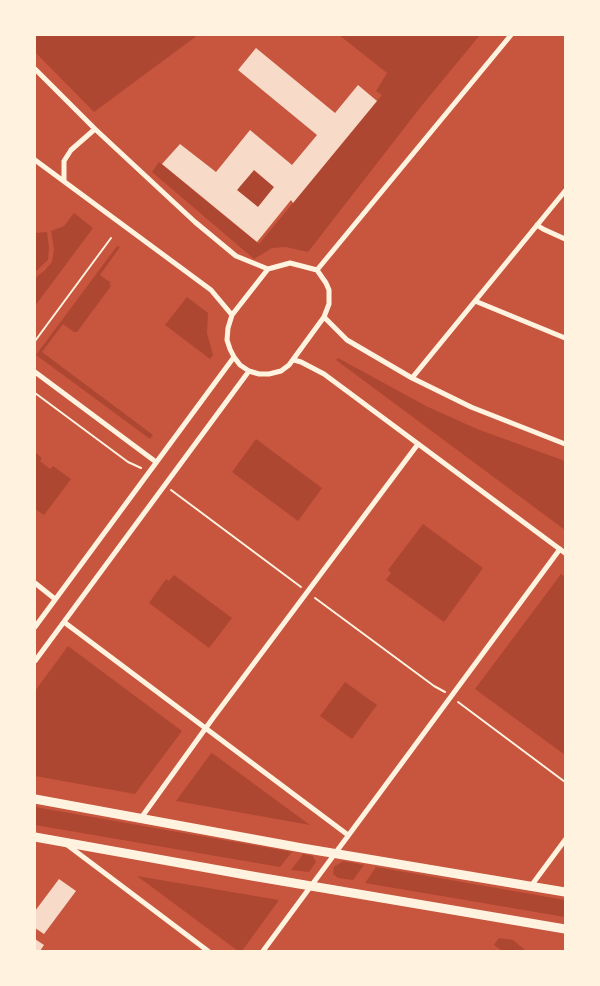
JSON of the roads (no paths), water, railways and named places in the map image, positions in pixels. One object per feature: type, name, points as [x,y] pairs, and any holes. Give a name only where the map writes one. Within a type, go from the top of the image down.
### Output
[{"type":"street","points":[[317,270],[511,35]]},
{"type":"street","points":[[35,69],[95,129],[195,222],[236,256],[268,269]]},
{"type":"street","points":[[64,181],[64,161],[71,150],[95,129]]},
{"type":"street","points":[[35,160],[211,290],[232,315]]},
{"type":"street","points":[[412,378],[565,191]]},
{"type":"street","points":[[537,225],[542,229],[565,238]]},
{"type":"street","points":[[290,263],[317,270],[326,283],[330,297],[324,317],[294,360],[281,371],[269,374],[249,371],[240,365],[234,357],[227,340],[228,328],[232,315],[268,269],[290,263]]},
{"type":"street","points":[[475,301],[565,338]]},
{"type":"street","points":[[324,317],[347,340],[412,378],[471,407],[565,444]]},
{"type":"street","points":[[35,627],[234,357]]},
{"type":"street","points":[[263,951],[562,551],[324,374],[294,360]]},
{"type":"street","points":[[35,661],[249,371]]},
{"type":"street","points":[[35,372],[156,462]]},
{"type":"street","points":[[141,818],[418,444]]},
{"type":"street","points":[[35,584],[55,599]]},
{"type":"street","points":[[64,622],[348,835]]},
{"type":"street","points":[[35,799],[565,892]]},
{"type":"street","points":[[35,837],[565,929]]},
{"type":"street","points":[[531,886],[565,840]]},
{"type":"street","points":[[63,842],[208,951]]}]
